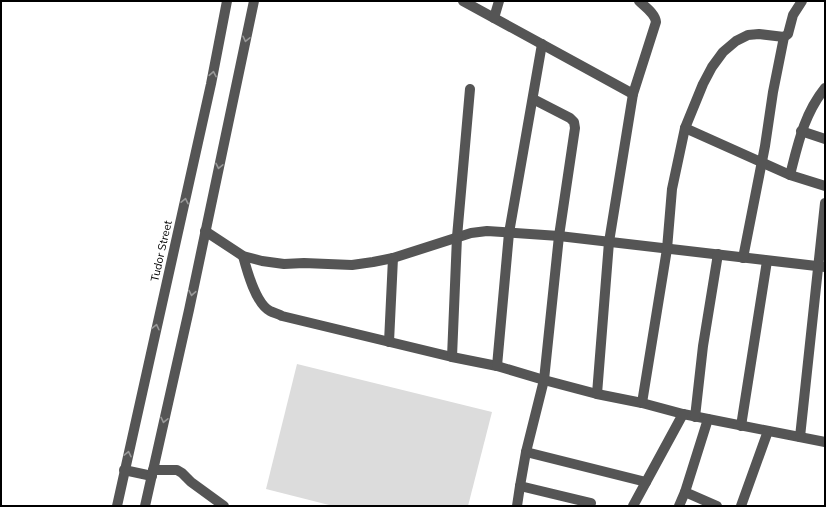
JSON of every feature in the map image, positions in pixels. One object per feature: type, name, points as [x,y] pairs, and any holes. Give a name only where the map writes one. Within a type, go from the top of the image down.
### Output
[{"type":"street","name":"Tudor Street","points":[[117,506],[211,84],[228,1]]},
{"type":"street","points":[[145,506],[254,1]]},
{"type":"street","points":[[463,1],[633,94]]},
{"type":"street","points":[[494,18],[499,1]]},
{"type":"street","points":[[597,394],[609,242],[633,94],[656,22],[654,15],[639,1]]},
{"type":"street","points":[[743,258],[784,38],[788,34],[793,15],[802,1]]},
{"type":"street","points":[[642,403],[667,249],[672,189],[686,128],[703,84],[712,67],[723,52],[736,41],[748,36],[759,34],[784,38]]},
{"type":"street","points":[[497,366],[509,233],[542,44]]},
{"type":"street","points":[[452,357],[457,237],[470,89]]},
{"type":"street","points":[[790,175],[801,131],[814,104],[825,90]]},
{"type":"street","points":[[517,506],[526,452],[544,380],[559,236],[575,125],[570,118],[533,99]]},
{"type":"street","points":[[686,128],[790,175],[825,186]]},
{"type":"street","points":[[801,131],[825,139]]},
{"type":"street","points":[[800,437],[822,266],[825,204]]},
{"type":"street","points":[[205,231],[243,256],[262,261],[284,264],[304,263],[352,265],[372,262],[393,258],[457,237],[487,230],[559,236],[767,261],[822,266]]},
{"type":"street","points":[[695,417],[703,346],[718,254]]},
{"type":"street","points":[[243,256],[252,283],[262,303],[270,311],[282,316],[452,357],[497,366],[597,394],[642,403],[695,417],[825,442]]},
{"type":"street","points":[[389,342],[393,258]]},
{"type":"street","points":[[741,426],[767,261]]},
{"type":"street","points":[[633,506],[683,414]]},
{"type":"street","points":[[679,506],[686,492],[708,419]]},
{"type":"street","points":[[741,506],[768,431]]},
{"type":"street","points":[[526,452],[646,482]]},
{"type":"street","points":[[124,470],[152,473],[177,470],[224,506]]},
{"type":"street","points":[[520,486],[590,503]]},
{"type":"street","points":[[686,492],[717,506]]},
{"type":"shaded area","points":[[297,364],[492,412],[468,506],[333,506],[266,489]]}]
